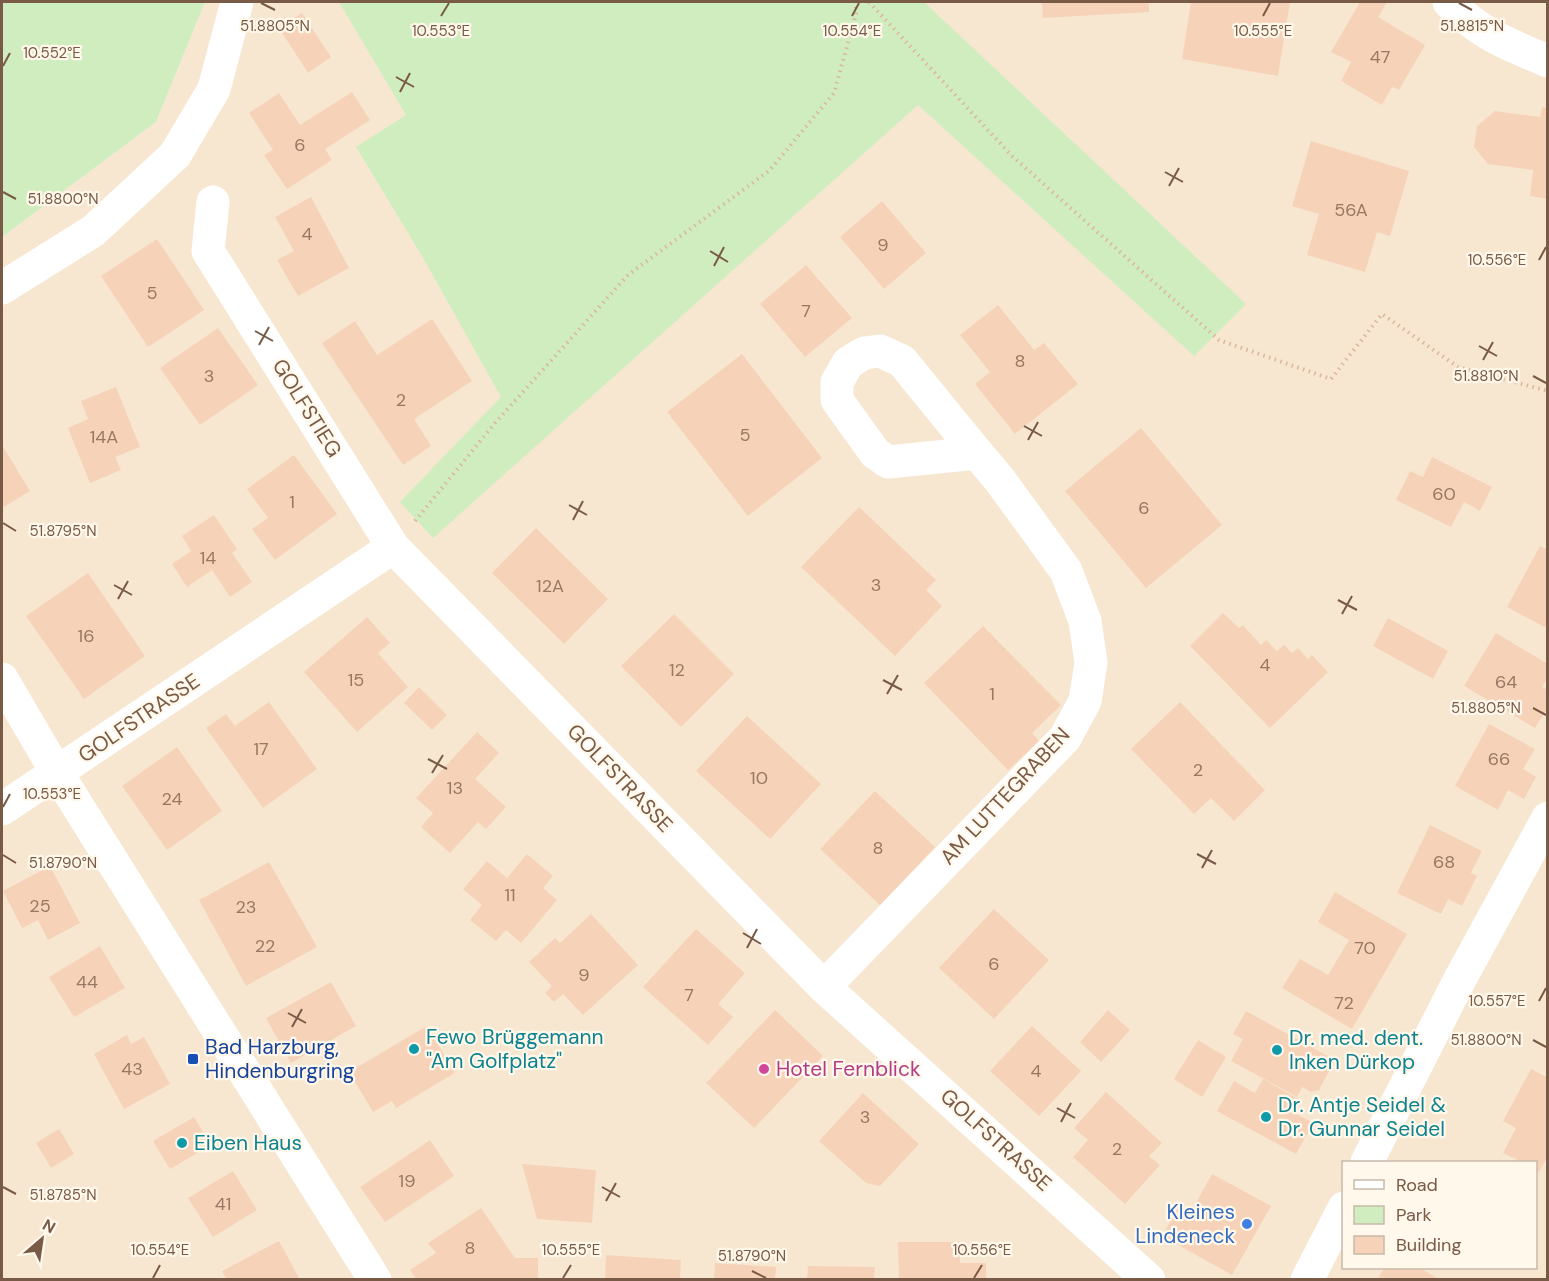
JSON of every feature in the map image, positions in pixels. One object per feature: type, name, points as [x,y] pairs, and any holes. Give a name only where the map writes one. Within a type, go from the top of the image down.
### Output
[{"type":"street","points":[[2,288],[93,231],[176,155],[214,89],[237,2]]},
{"type":"street","points":[[1449,2],[1467,20],[1493,37],[1548,61]]},
{"type":"street","name":"GOLFSTIEG","points":[[213,202],[208,251],[393,547]]},
{"type":"street","name":"AM LUTTEGRABEN","points":[[824,987],[1065,738],[1085,701],[1091,663],[1090,653],[1085,621],[1066,571],[977,453]]},
{"type":"street","name":"GOLFSTRASSE","points":[[2,809],[393,547],[824,987],[1149,1280]]},
{"type":"street","points":[[2,679],[57,773],[375,1280]]},
{"type":"street","points":[[1367,1161],[1459,981],[1548,819]]},
{"type":"street","points":[[1307,1280],[1342,1212]]},
{"type":"path","points":[[393,547],[495,423],[628,274],[770,170],[834,93],[856,14],[856,2]]},
{"type":"path","points":[[869,2],[1012,156],[1219,340],[1331,379],[1382,314],[1458,367],[1548,391]]},
{"type":"shaded area","points":[[205,2],[1547,2],[1547,1279],[2,1280],[2,237],[156,122]]},
{"type":"green space","points":[[2,2],[205,2],[156,122],[2,237]]},
{"type":"green space","points":[[339,2],[924,2],[1246,304],[1194,356],[918,105],[433,538],[400,502],[501,397],[422,256],[356,147],[406,115]]},
{"type":"building","points":[[1042,2],[1149,2],[1149,12],[1043,18]]},
{"type":"building","points":[[1191,2],[1290,2],[1278,76],[1182,59]]},
{"type":"building","points":[[1360,2],[1387,2],[1378,17],[1425,45],[1399,90],[1392,87],[1382,105],[1341,81],[1351,62],[1331,52]]},
{"type":"building","points":[[302,13],[331,57],[308,73],[279,28]]},
{"type":"building","points":[[352,92],[370,120],[325,149],[332,160],[287,189],[264,155],[273,150],[249,113],[279,93],[300,125]]},
{"type":"building","points":[[1542,107],[1548,108],[1548,199],[1530,196],[1533,170],[1488,164],[1474,147],[1477,126],[1495,111],[1540,117]]},
{"type":"building","points":[[1311,141],[1409,171],[1390,236],[1377,232],[1365,272],[1307,255],[1319,214],[1292,206]]},
{"type":"building","points":[[311,197],[349,268],[298,296],[277,260],[294,251],[275,217]]},
{"type":"building","points":[[882,201],[926,253],[884,289],[840,237]]},
{"type":"building","points":[[157,239],[204,310],[148,347],[101,276]]},
{"type":"building","points":[[806,265],[852,318],[805,357],[760,304]]},
{"type":"building","points":[[998,305],[1034,350],[1044,343],[1078,384],[1015,434],[975,384],[990,372],[960,335]]},
{"type":"building","points":[[432,319],[472,381],[414,419],[431,446],[403,465],[322,343],[355,321],[377,355]]},
{"type":"building","points":[[218,328],[258,385],[200,425],[160,368]]},
{"type":"building","points":[[742,354],[822,458],[748,516],[667,412]]},
{"type":"building","points":[[116,387],[140,447],[115,457],[121,470],[90,483],[68,428],[88,419],[81,401]]},
{"type":"building","points":[[1141,428],[1222,525],[1146,588],[1065,491]]},
{"type":"building","points":[[2,445],[30,491],[2,508]]},
{"type":"building","points":[[294,455],[337,514],[275,560],[252,529],[268,518],[247,489]]},
{"type":"building","points":[[1432,457],[1492,487],[1480,511],[1464,502],[1451,527],[1396,500],[1410,471],[1423,477]]},
{"type":"building","points":[[859,507],[936,580],[926,590],[942,606],[895,656],[801,567]]},
{"type":"building","points":[[214,515],[237,549],[232,553],[252,582],[230,597],[212,570],[187,587],[172,564],[191,551],[182,536]]},
{"type":"building","points":[[536,528],[608,599],[564,644],[492,573]]},
{"type":"building","points":[[1540,546],[1548,550],[1548,629],[1507,607]]},
{"type":"building","points":[[88,573],[145,656],[84,699],[26,616]]},
{"type":"building","points":[[1223,613],[1239,628],[1243,625],[1261,645],[1266,640],[1277,651],[1284,645],[1292,653],[1298,648],[1308,659],[1312,655],[1328,672],[1270,728],[1190,646]]},
{"type":"building","points":[[674,614],[734,674],[681,727],[621,666]]},
{"type":"building","points":[[367,617],[390,643],[378,653],[408,687],[357,732],[304,672]]},
{"type":"building","points":[[1388,618],[1448,651],[1433,679],[1373,646]]},
{"type":"building","points":[[983,626],[1061,705],[1032,733],[1039,741],[1008,770],[924,683]]},
{"type":"building","points":[[1496,633],[1548,664],[1548,677],[1542,687],[1548,690],[1548,707],[1535,728],[1464,686]]},
{"type":"building","points":[[419,687],[447,715],[432,730],[404,703]]},
{"type":"building","points":[[269,702],[317,769],[263,808],[206,728],[226,714],[235,726]]},
{"type":"building","points":[[1180,702],[1265,790],[1234,821],[1211,798],[1194,814],[1131,749]]},
{"type":"building","points":[[747,716],[821,784],[770,839],[696,771]]},
{"type":"building","points":[[1489,724],[1535,749],[1523,769],[1536,777],[1524,799],[1508,790],[1498,810],[1455,786]]},
{"type":"building","points":[[477,732],[499,753],[475,779],[506,807],[486,829],[478,822],[450,853],[421,827],[433,813],[416,798]]},
{"type":"building","points":[[177,747],[222,811],[167,850],[122,786]]},
{"type":"building","points":[[875,791],[935,847],[880,905],[820,849]]},
{"type":"building","points":[[1430,825],[1482,851],[1471,873],[1477,876],[1462,906],[1448,899],[1441,914],[1397,893]]},
{"type":"building","points":[[527,854],[553,876],[543,888],[557,900],[521,943],[506,930],[496,941],[470,920],[482,905],[463,889],[487,861],[507,878]]},
{"type":"building","points":[[269,862],[317,947],[246,986],[199,900]]},
{"type":"building","points":[[50,866],[80,923],[48,940],[38,920],[22,928],[3,891]]},
{"type":"building","points":[[1335,892],[1407,934],[1352,1029],[1282,988],[1300,959],[1328,975],[1349,940],[1318,922]]},
{"type":"building","points":[[994,909],[1049,960],[994,1019],[939,968]]},
{"type":"building","points":[[591,914],[638,965],[583,1015],[563,994],[554,1002],[545,993],[552,986],[529,962],[555,938],[560,943]]},
{"type":"building","points":[[696,929],[745,973],[718,1004],[733,1017],[708,1045],[643,987]]},
{"type":"building","points":[[100,946],[125,988],[74,1017],[49,977]]},
{"type":"building","points":[[331,982],[356,1026],[291,1063],[266,1018]]},
{"type":"building","name":"Hotel Fernblick","points":[[775,1010],[823,1056],[754,1128],[706,1083]]},
{"type":"building","points":[[1108,1010],[1130,1030],[1101,1062],[1080,1042]]},
{"type":"building","name":"Dr. med. dent. Inken Dürkop","points":[[1246,1011],[1335,1060],[1319,1090],[1311,1092],[1302,1087],[1297,1097],[1231,1061],[1243,1039],[1233,1034]]},
{"type":"building","name":"Fewo Brüggemann \"Am Golfplatz\"","points":[[427,1026],[455,1073],[396,1108],[392,1101],[373,1112],[349,1072]]},
{"type":"building","points":[[1032,1026],[1081,1071],[1039,1116],[990,1071]]},
{"type":"building","points":[[127,1035],[131,1044],[144,1037],[170,1084],[124,1109],[94,1054]]},
{"type":"building","points":[[1198,1040],[1226,1057],[1202,1097],[1174,1079]]},
{"type":"building","points":[[1531,1069],[1548,1078],[1548,1155],[1539,1172],[1537,1161],[1520,1161],[1503,1153],[1516,1128],[1503,1121]]},
{"type":"building","name":"Dr. Antje Seidel & Dr. Gunnar Seidel","points":[[1263,1079],[1300,1100],[1293,1112],[1313,1123],[1296,1154],[1217,1111],[1234,1081],[1255,1093]]},
{"type":"building","points":[[1106,1092],[1162,1143],[1149,1156],[1160,1165],[1125,1204],[1073,1157],[1088,1140],[1074,1128]]},
{"type":"building","points":[[863,1093],[919,1144],[880,1186],[866,1183],[819,1141]]},
{"type":"building","name":"Eiben Haus","points":[[194,1117],[211,1145],[170,1169],[153,1141]]},
{"type":"building","points":[[59,1129],[74,1154],[51,1168],[36,1143]]},
{"type":"building","points":[[430,1140],[454,1176],[385,1222],[360,1187]]},
{"type":"building","points":[[522,1164],[596,1170],[592,1223],[537,1219]]},
{"type":"building","points":[[233,1171],[257,1210],[213,1237],[188,1198]]},
{"type":"building","points":[[1212,1174],[1271,1206],[1232,1275],[1162,1236],[1179,1206],[1191,1212]]},
{"type":"building","points":[[481,1208],[515,1258],[538,1258],[538,1280],[417,1280],[410,1270],[436,1253],[428,1243]]},
{"type":"building","points":[[279,1241],[300,1280],[227,1280],[222,1271]]},
{"type":"building","points":[[898,1242],[960,1242],[960,1263],[986,1263],[986,1280],[899,1280]]},
{"type":"building","points":[[606,1255],[681,1260],[680,1280],[605,1280]]},
{"type":"building","points":[[715,1263],[776,1267],[775,1280],[714,1280]]},
{"type":"building","points":[[808,1266],[875,1267],[874,1280],[807,1280]]},
{"type":"building","points":[[1383,1269],[1422,1269],[1441,1280],[1377,1280]]},
{"type":"place","name":"Fewo Brüggemann \"Am Golfplatz\"","points":[[414,1049]]},
{"type":"place","name":"Dr. med. dent. Inken Dürkop","points":[[1277,1050]]},
{"type":"place","name":"Bad Harzburg, Hindenburgring","points":[[193,1059]]},
{"type":"place","name":"Hotel Fernblick","points":[[764,1069]]},
{"type":"place","name":"Dr. Antje Seidel & Dr. Gunnar Seidel","points":[[1266,1117]]},
{"type":"place","name":"Eiben Haus","points":[[182,1143]]},
{"type":"place","name":"Kleines Lindeneck","points":[[1247,1224]]}]
